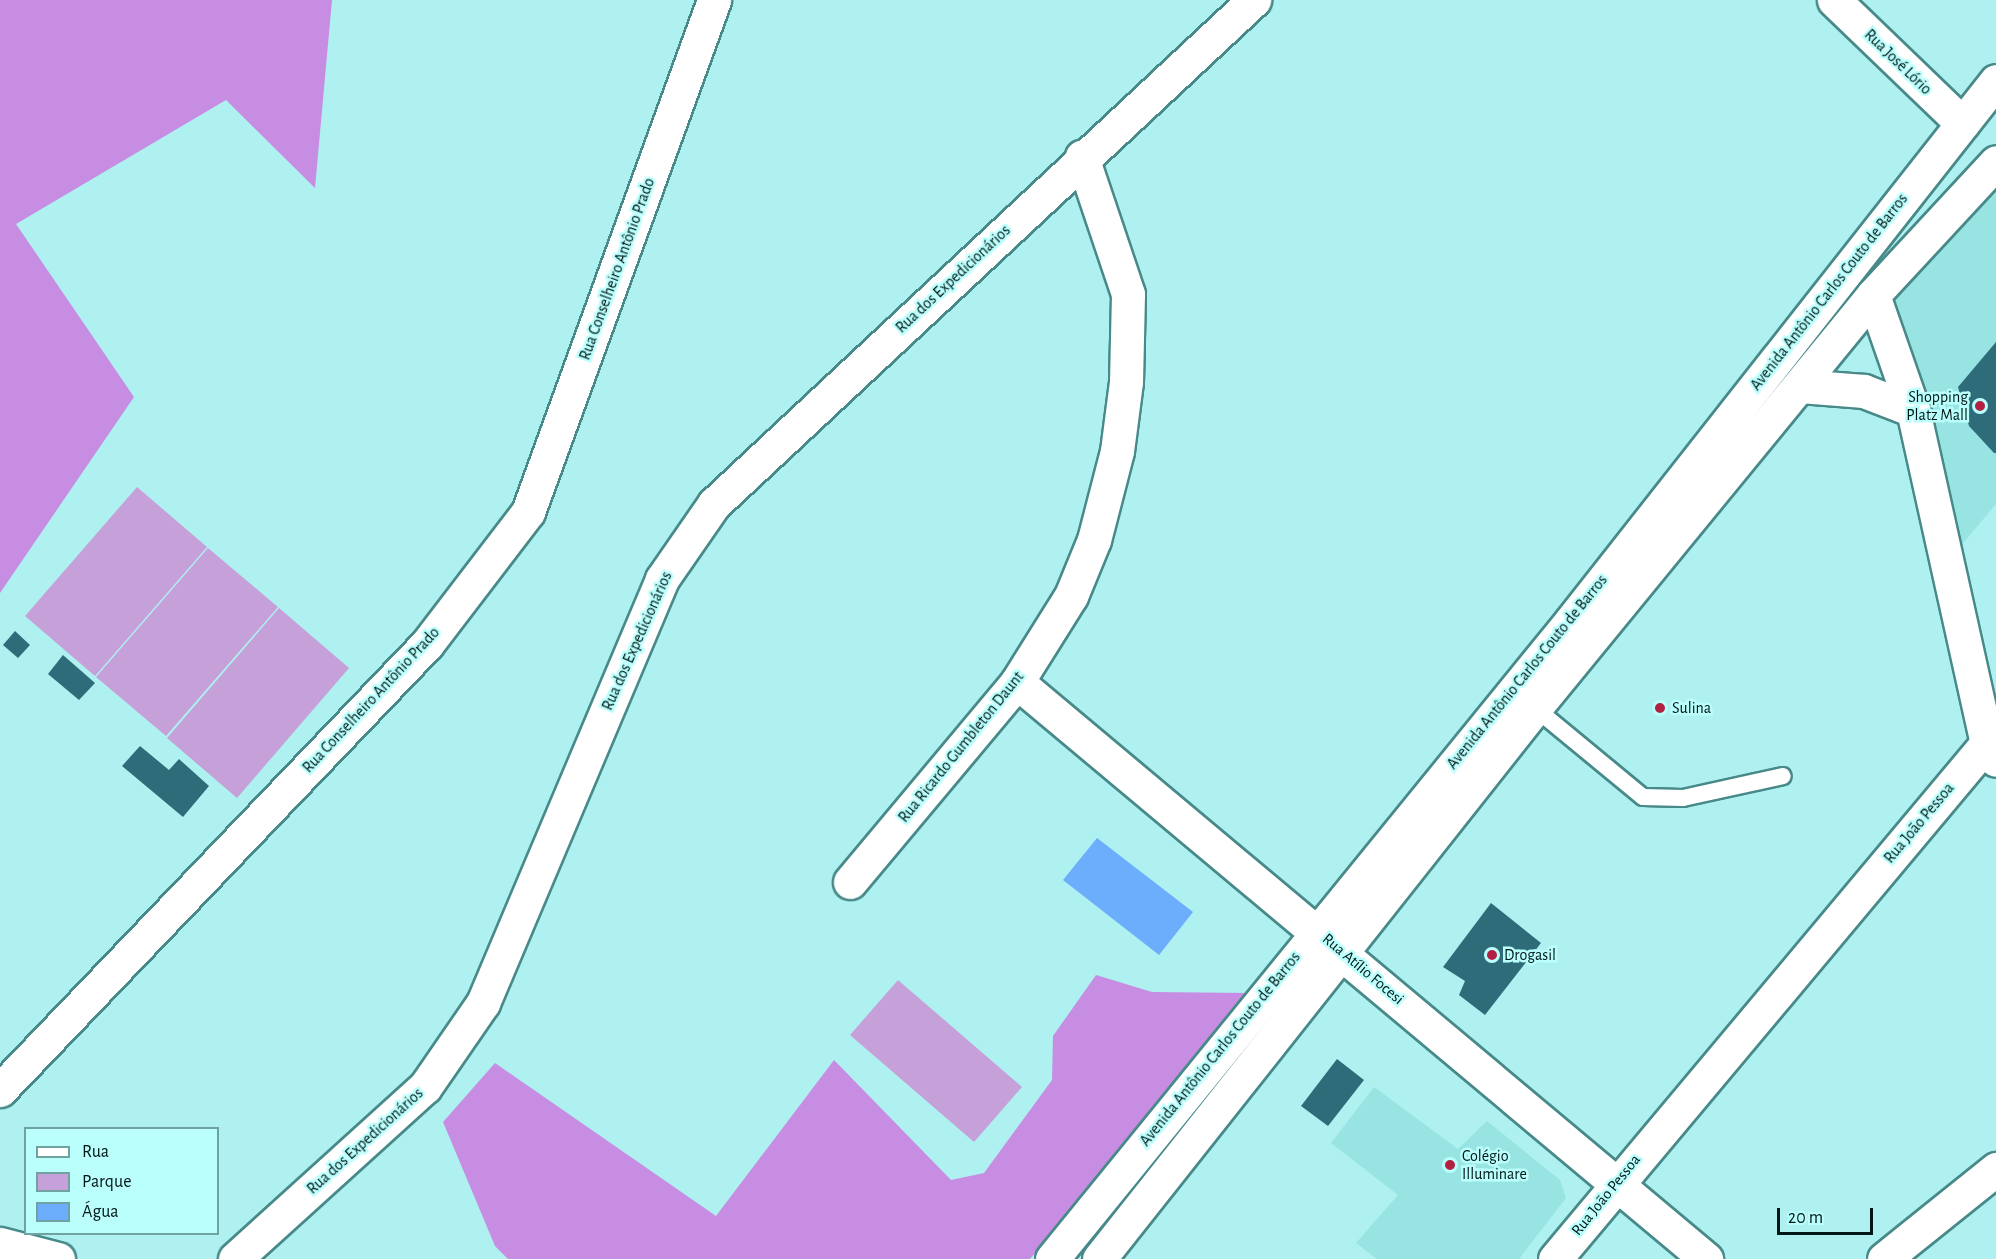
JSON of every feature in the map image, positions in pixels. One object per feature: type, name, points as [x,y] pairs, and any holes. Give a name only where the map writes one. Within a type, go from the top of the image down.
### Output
[{"type":"street","name":"Rua Conselheiro Antônio Prado","points":[[0,1090],[427,644],[528,513],[714,0]]},
{"type":"street","name":"Rua dos Expedicionários","points":[[235,1259],[425,1088],[483,1003],[662,579],[714,504],[1082,157],[1254,0]]},
{"type":"street","name":"Rua José Lório","points":[[1834,0],[1962,123]]},
{"type":"street","name":"Avenida Antônio Carlos Couto de Barros","points":[[1052,1259],[1316,930],[1578,611],[1996,81]]},
{"type":"street","name":"Rua Ricardo Gumbleton Daunt","points":[[850,882],[1017,682],[1071,596],[1094,540],[1117,451],[1126,382],[1128,294],[1082,157]]},
{"type":"street","name":"Avenida Antônio Carlos Couto de Barros","points":[[1099,1259],[1535,708],[1873,295],[1996,162]]},
{"type":"street","name":"Rua João Pessoa","points":[[1555,1259],[1616,1182],[1991,752],[1913,410],[1873,295]]},
{"type":"street","points":[[1800,386],[1864,391],[1913,410]]},
{"type":"street","name":"Rua Atílio Focesi","points":[[1017,682],[1343,952],[1706,1259]]},
{"type":"street","points":[[1884,1259],[1996,1169]]},
{"type":"street","points":[[0,1244],[58,1259]]},
{"type":"lane","points":[[1535,708],[1643,797],[1683,798],[1783,776]]},
{"type":"shaded area","points":[[0,0],[332,0],[315,188],[226,100],[16,224],[134,397],[0,593]]},
{"type":"shaded area","points":[[1996,166],[1996,504],[1959,548],[1886,296]]},
{"type":"shaded area","points":[[1096,975],[1152,992],[1249,993],[1030,1259],[508,1259],[495,1246],[443,1122],[495,1063],[716,1216],[834,1060],[951,1180],[984,1173],[1052,1080],[1053,1036]]},
{"type":"shaded area","name":"Colégio Illuminare","points":[[1374,1087],[1458,1149],[1487,1121],[1560,1180],[1566,1198],[1519,1259],[1377,1259],[1356,1243],[1398,1195],[1331,1143]]},
{"type":"green space","points":[[137,487],[207,547],[95,676],[25,616]]},
{"type":"green space","points":[[208,548],[278,607],[166,736],[96,677]]},
{"type":"green space","points":[[279,608],[349,668],[237,798],[167,738]]},
{"type":"green space","points":[[898,980],[1022,1087],[974,1142],[850,1035]]},
{"type":"water","points":[[1097,838],[1193,912],[1159,955],[1063,880]]},
{"type":"building","name":"Shopping Platz Mall","points":[[1996,342],[1996,453],[1994,453],[1969,426],[1958,387]]},
{"type":"building","points":[[15,631],[30,645],[18,658],[3,645]]},
{"type":"building","points":[[63,655],[95,683],[79,700],[48,674]]},
{"type":"building","points":[[140,746],[169,770],[179,759],[209,786],[183,817],[122,766]]},
{"type":"building","name":"Drogasil","points":[[1491,903],[1541,943],[1485,1015],[1459,995],[1465,981],[1443,967]]},
{"type":"building","points":[[1337,1059],[1364,1080],[1328,1126],[1301,1106]]},
{"type":"place","name":"Shopping Platz Mall","points":[[1980,406]]},
{"type":"place","name":"Sulina","points":[[1660,708]]},
{"type":"place","name":"Drogasil","points":[[1492,955]]},
{"type":"place","name":"Colégio Illuminare","points":[[1450,1165]]}]
